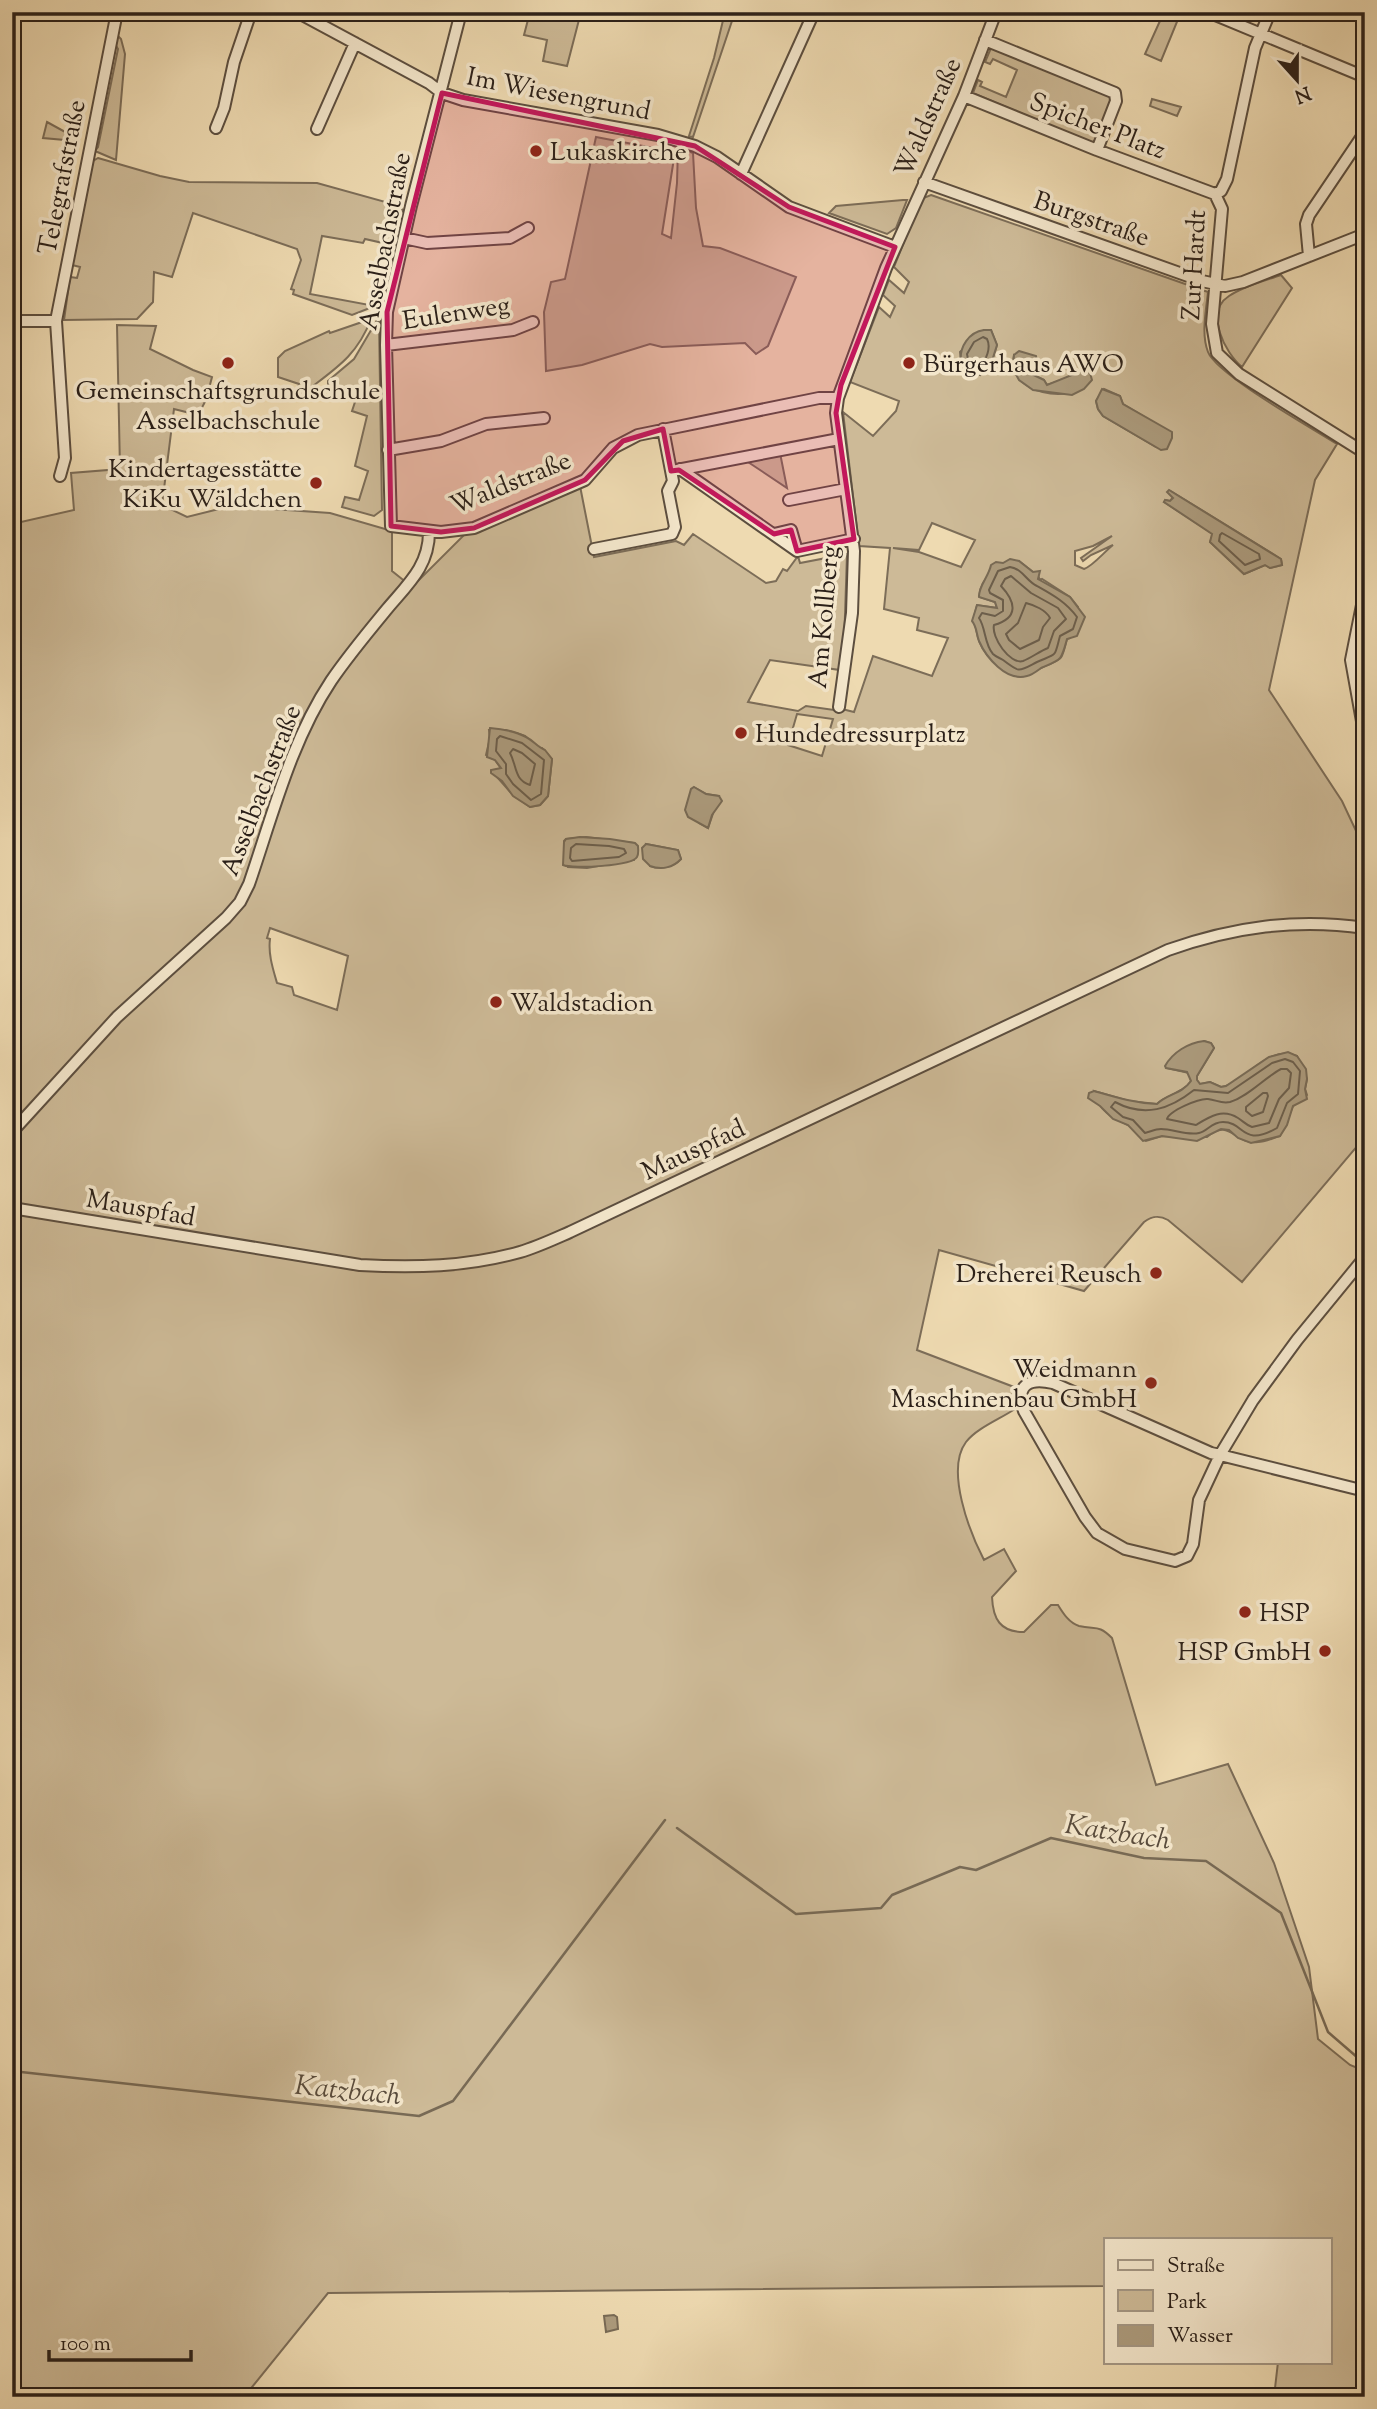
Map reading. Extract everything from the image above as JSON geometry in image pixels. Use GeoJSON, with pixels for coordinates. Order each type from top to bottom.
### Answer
{"type":"FeatureCollection","features":[{"type":"Feature","properties":{"kind":"street","name":"Telegrafstraße"},"geometry":{"type":"LineString","coordinates":[[60,476],[65,458],[56,321],[117,12]]}},
{"type":"Feature","properties":{"kind":"street"},"geometry":{"type":"LineString","coordinates":[[216,128],[251,12]]}},
{"type":"Feature","properties":{"kind":"street","name":"Im Wiesengrund"},"geometry":{"type":"LineString","coordinates":[[297,12],[442,93],[463,100],[677,140],[695,146],[717,157],[789,207],[895,247]]}},
{"type":"Feature","properties":{"kind":"street","name":"Asselbachstraße"},"geometry":{"type":"LineString","coordinates":[[391,526],[387,312],[461,12]]}},
{"type":"Feature","properties":{"kind":"street"},"geometry":{"type":"LineString","coordinates":[[741,174],[814,12]]}},
{"type":"Feature","properties":{"kind":"street","name":"Waldstraße"},"geometry":{"type":"LineString","coordinates":[[836,413],[841,385],[895,247],[964,96],[996,12]]}},
{"type":"Feature","properties":{"kind":"street"},"geometry":{"type":"LineString","coordinates":[[1208,12],[1365,77]]}},
{"type":"Feature","properties":{"kind":"street","name":"Zur Hardt"},"geometry":{"type":"LineString","coordinates":[[1270,12],[1255,48],[1227,179],[1221,191],[1215,194],[1222,209],[1212,324],[1217,353],[1239,374],[1365,453]]}},
{"type":"Feature","properties":{"kind":"street"},"geometry":{"type":"LineString","coordinates":[[985,40],[1115,93],[1116,101],[1097,150]]}},
{"type":"Feature","properties":{"kind":"street"},"geometry":{"type":"LineString","coordinates":[[317,129],[355,43]]}},
{"type":"Feature","properties":{"kind":"street","name":"Spicher Platz"},"geometry":{"type":"LineString","coordinates":[[964,96],[1215,194]]}},
{"type":"Feature","properties":{"kind":"street"},"geometry":{"type":"LineString","coordinates":[[1310,256],[1306,224],[1309,215],[1365,132]]}},
{"type":"Feature","properties":{"kind":"street","name":"Burgstraße"},"geometry":{"type":"LineString","coordinates":[[924,182],[1216,285],[1243,282],[1365,234]]}},
{"type":"Feature","properties":{"kind":"street"},"geometry":{"type":"LineString","coordinates":[[404,239],[427,243],[510,238],[528,228]]}},
{"type":"Feature","properties":{"kind":"street"},"geometry":{"type":"LineString","coordinates":[[12,321],[56,321]]}},
{"type":"Feature","properties":{"kind":"street","name":"Eulenweg"},"geometry":{"type":"LineString","coordinates":[[386,345],[513,330],[533,322]]}},
{"type":"Feature","properties":{"kind":"street","name":"Waldstraße"},"geometry":{"type":"LineString","coordinates":[[391,526],[429,532],[474,528],[585,480],[606,455],[623,441],[638,435],[819,398],[838,398]]}},
{"type":"Feature","properties":{"kind":"street","name":"Am Kollberg"},"geometry":{"type":"LineString","coordinates":[[836,413],[854,539],[852,613],[839,707]]}},
{"type":"Feature","properties":{"kind":"street"},"geometry":{"type":"LineString","coordinates":[[388,450],[441,441],[486,424],[544,418]]}},
{"type":"Feature","properties":{"kind":"street"},"geometry":{"type":"LineString","coordinates":[[594,549],[672,534],[675,527],[668,491],[676,470],[663,429]]}},
{"type":"Feature","properties":{"kind":"street"},"geometry":{"type":"LineString","coordinates":[[676,470],[839,439]]}},
{"type":"Feature","properties":{"kind":"street"},"geometry":{"type":"LineString","coordinates":[[676,470],[774,534],[791,530],[797,551],[854,539]]}},
{"type":"Feature","properties":{"kind":"street"},"geometry":{"type":"LineString","coordinates":[[789,500],[846,489]]}},
{"type":"Feature","properties":{"kind":"street","name":"Asselbachstraße"},"geometry":{"type":"LineString","coordinates":[[12,1132],[117,1017],[226,918],[240,902],[249,884],[297,748],[318,703],[339,670],[416,577],[427,552],[429,532]]}},
{"type":"Feature","properties":{"kind":"street"},"geometry":{"type":"LineString","coordinates":[[1365,590],[1360,637],[1351,669],[1365,738]]}},
{"type":"Feature","properties":{"kind":"street","name":"Mauspfad"},"geometry":{"type":"LineString","coordinates":[[12,1208],[360,1265],[415,1267],[474,1262],[522,1251],[570,1232],[1168,950],[1222,933],[1276,924],[1323,923],[1365,928]]}},
{"type":"Feature","properties":{"kind":"street"},"geometry":{"type":"LineString","coordinates":[[1362,1262],[1297,1340],[1260,1390],[1220,1455],[1199,1500],[1193,1544],[1187,1556],[1175,1561],[1125,1549],[1100,1535],[1088,1522],[1024,1411],[1021,1392],[1027,1384],[1035,1380],[1053,1384],[1220,1455],[1365,1491]]}},
{"type":"Feature","properties":{"kind":"highlighted area"},"geometry":{"type":"Polygon","coordinates":[[[442,93],[695,146],[789,207],[895,247],[841,385],[836,413],[854,539],[797,551],[791,530],[774,534],[679,470],[671,471],[663,429],[623,441],[585,480],[474,528],[441,532],[391,526],[387,312],[442,93]]]}},
{"type":"Feature","properties":{"kind":"green space"},"geometry":{"type":"Polygon","coordinates":[[[530,12],[581,12],[567,66],[543,61],[547,40],[524,35],[530,12]]]}},
{"type":"Feature","properties":{"kind":"green space"},"geometry":{"type":"Polygon","coordinates":[[[725,12],[735,12],[693,137],[689,136],[714,58],[725,12]]]}},
{"type":"Feature","properties":{"kind":"green space"},"geometry":{"type":"Polygon","coordinates":[[[1164,12],[1181,12],[1161,61],[1145,54],[1164,12]]]}},
{"type":"Feature","properties":{"kind":"green space"},"geometry":{"type":"Polygon","coordinates":[[[117,35],[121,39],[125,54],[116,160],[95,151],[118,49],[115,44],[117,35]]]}},
{"type":"Feature","properties":{"kind":"green space"},"geometry":{"type":"Polygon","coordinates":[[[991,48],[1112,97],[1097,139],[1089,142],[973,93],[978,80],[982,82],[980,86],[1006,97],[1017,70],[993,59],[990,64],[985,62],[991,48]]]}},
{"type":"Feature","properties":{"kind":"green space"},"geometry":{"type":"Polygon","coordinates":[[[1152,99],[1181,107],[1177,116],[1150,106],[1152,99]]]}},
{"type":"Feature","properties":{"kind":"green space"},"geometry":{"type":"Polygon","coordinates":[[[47,122],[78,139],[43,138],[47,122]]]}},
{"type":"Feature","properties":{"kind":"green space"},"geometry":{"type":"Polygon","coordinates":[[[596,137],[675,152],[662,234],[671,238],[678,147],[693,153],[696,208],[703,246],[720,248],[796,277],[768,346],[756,354],[745,343],[662,347],[650,344],[582,365],[546,371],[544,312],[551,282],[565,279],[596,137]]]}},
{"type":"Feature","properties":{"kind":"green space"},"geometry":{"type":"Polygon","coordinates":[[[98,158],[189,182],[317,183],[400,206],[404,213],[396,246],[365,239],[363,243],[322,236],[310,294],[375,306],[352,315],[293,294],[294,290],[291,289],[301,260],[297,249],[193,213],[172,277],[154,272],[153,302],[137,319],[64,320],[70,277],[77,278],[80,267],[72,265],[93,161],[98,158]]]}},
{"type":"Feature","properties":{"kind":"green space"},"geometry":{"type":"Polygon","coordinates":[[[931,195],[1208,292],[1205,338],[1208,352],[1215,362],[1246,387],[1337,444],[1315,480],[1269,690],[1342,801],[1365,850],[1365,1137],[1242,1282],[1168,1220],[1159,1217],[1144,1222],[1084,1291],[939,1250],[917,1350],[1014,1387],[1012,1397],[1015,1409],[982,1428],[966,1442],[960,1454],[958,1468],[962,1501],[972,1534],[984,1560],[1004,1549],[1016,1571],[992,1597],[999,1623],[1009,1630],[1024,1632],[1051,1605],[1058,1605],[1075,1625],[1100,1629],[1112,1638],[1156,1785],[1228,1764],[1274,1863],[1309,1967],[1318,2039],[1350,2065],[1365,2071],[1365,2397],[1274,2397],[1278,2364],[1332,2364],[1332,2238],[1104,2238],[1104,2286],[328,2293],[244,2397],[12,2397],[12,524],[74,510],[71,473],[120,469],[117,325],[156,326],[150,349],[212,377],[206,400],[198,415],[174,409],[162,505],[187,517],[231,506],[330,513],[392,531],[392,571],[412,587],[464,535],[580,486],[594,557],[676,541],[684,545],[693,534],[766,583],[776,581],[783,569],[787,571],[798,556],[800,563],[847,554],[844,645],[840,670],[770,660],[748,702],[798,711],[806,706],[854,712],[873,656],[932,676],[948,638],[917,630],[919,618],[884,609],[890,548],[859,546],[843,412],[873,436],[896,411],[899,401],[850,382],[879,307],[890,317],[895,306],[883,295],[889,280],[904,293],[909,282],[894,267],[921,199],[931,195]],[[984,330],[960,352],[961,362],[980,375],[991,364],[997,345],[991,330],[984,330]],[[1014,355],[1014,369],[1020,379],[1030,387],[1057,394],[1070,393],[1090,381],[1079,371],[1071,377],[1047,385],[1044,380],[1027,371],[1021,363],[1035,364],[1014,355]],[[1104,389],[1096,401],[1103,416],[1156,447],[1168,431],[1123,404],[1120,396],[1104,389]],[[1169,490],[1173,497],[1164,502],[1213,534],[1210,542],[1244,574],[1265,565],[1270,568],[1282,565],[1281,559],[1169,490]],[[932,523],[919,550],[893,548],[919,552],[961,567],[975,540],[932,523]],[[1112,536],[1093,546],[1075,551],[1075,565],[1084,569],[1113,545],[1083,561],[1081,558],[1112,536]],[[1019,561],[992,573],[983,583],[980,597],[995,602],[997,608],[977,605],[973,621],[979,641],[989,657],[1019,677],[1060,659],[1067,639],[1070,638],[1078,607],[1070,597],[1040,580],[1019,561]],[[797,714],[788,745],[822,756],[833,719],[797,714]],[[489,730],[486,755],[500,767],[497,777],[513,795],[530,807],[540,805],[548,796],[552,759],[525,736],[506,730],[489,730]],[[695,788],[699,823],[708,828],[719,796],[706,794],[695,788]],[[586,837],[564,841],[568,867],[587,868],[634,860],[633,843],[586,837]],[[646,844],[650,866],[663,868],[678,862],[681,859],[678,850],[646,844]],[[270,928],[267,938],[270,939],[271,961],[277,983],[292,987],[294,995],[337,1010],[348,956],[270,928]],[[1204,1041],[1167,1068],[1189,1073],[1191,1081],[1183,1089],[1157,1104],[1129,1101],[1094,1091],[1099,1104],[1106,1112],[1133,1128],[1146,1141],[1162,1136],[1207,1137],[1221,1130],[1250,1142],[1266,1141],[1280,1136],[1293,1106],[1307,1095],[1307,1079],[1297,1056],[1287,1053],[1269,1058],[1226,1086],[1221,1087],[1210,1082],[1200,1084],[1197,1076],[1214,1048],[1211,1043],[1204,1041]]]}},
{"type":"Feature","properties":{"kind":"green space"},"geometry":{"type":"Polygon","coordinates":[[[907,200],[896,228],[887,234],[829,213],[836,206],[907,200]]]}},
{"type":"Feature","properties":{"kind":"green space"},"geometry":{"type":"Polygon","coordinates":[[[1281,275],[1292,288],[1242,367],[1224,343],[1218,312],[1229,296],[1281,275]]]}},
{"type":"Feature","properties":{"kind":"green space"},"geometry":{"type":"Polygon","coordinates":[[[371,319],[350,354],[300,396],[296,396],[299,384],[278,377],[278,358],[285,351],[329,331],[330,333],[371,319]]]}},
{"type":"Feature","properties":{"kind":"green space"},"geometry":{"type":"Polygon","coordinates":[[[377,320],[382,510],[374,516],[342,507],[345,497],[359,500],[368,471],[355,466],[367,416],[352,411],[355,402],[328,389],[328,381],[354,359],[377,320]]]}},
{"type":"Feature","properties":{"kind":"green space"},"geometry":{"type":"Polygon","coordinates":[[[780,453],[787,488],[745,460],[780,453]]]}},
{"type":"Feature","properties":{"kind":"water"},"geometry":{"type":"Polygon","coordinates":[[[984,330],[991,330],[997,345],[991,364],[980,375],[961,362],[961,356],[963,346],[970,337],[984,330]]]}},
{"type":"Feature","properties":{"kind":"water"},"geometry":{"type":"Polygon","coordinates":[[[1019,351],[1036,356],[1035,364],[1021,365],[1025,371],[1044,380],[1047,385],[1084,370],[1090,373],[1092,380],[1084,389],[1072,395],[1033,390],[1019,380],[1013,369],[1014,355],[1019,351]]]}},
{"type":"Feature","properties":{"kind":"water"},"geometry":{"type":"Polygon","coordinates":[[[1102,389],[1120,396],[1123,404],[1172,432],[1167,449],[1161,450],[1103,416],[1096,401],[1102,389]]]}},
{"type":"Feature","properties":{"kind":"water"},"geometry":{"type":"Polygon","coordinates":[[[1169,490],[1281,559],[1282,565],[1270,568],[1265,565],[1244,574],[1210,542],[1212,534],[1164,502],[1173,498],[1167,492],[1169,490]]]}},
{"type":"Feature","properties":{"kind":"water"},"geometry":{"type":"Polygon","coordinates":[[[1010,559],[1019,561],[1033,572],[1040,571],[1038,579],[1070,597],[1085,617],[1077,636],[1067,639],[1060,658],[1031,675],[1019,677],[1004,672],[992,661],[979,641],[972,621],[977,605],[997,608],[995,602],[979,597],[980,589],[991,565],[1010,559]]]}},
{"type":"Feature","properties":{"kind":"water"},"geometry":{"type":"Polygon","coordinates":[[[490,728],[526,737],[545,750],[552,759],[548,796],[540,805],[530,807],[513,796],[502,781],[491,773],[491,770],[501,768],[495,760],[487,757],[490,728]]]}},
{"type":"Feature","properties":{"kind":"water"},"geometry":{"type":"Polygon","coordinates":[[[694,787],[706,794],[719,796],[722,801],[712,815],[708,828],[688,817],[685,810],[694,787]]]}},
{"type":"Feature","properties":{"kind":"water"},"geometry":{"type":"Polygon","coordinates":[[[580,837],[635,843],[638,846],[638,856],[614,865],[563,865],[564,842],[566,839],[580,837]]]}},
{"type":"Feature","properties":{"kind":"water"},"geometry":{"type":"Polygon","coordinates":[[[646,844],[678,850],[681,859],[667,867],[650,866],[643,859],[642,848],[646,844]]]}},
{"type":"Feature","properties":{"kind":"water"},"geometry":{"type":"Polygon","coordinates":[[[1204,1041],[1211,1043],[1214,1048],[1197,1076],[1200,1084],[1210,1082],[1221,1087],[1226,1086],[1269,1057],[1288,1052],[1297,1056],[1306,1069],[1307,1099],[1293,1106],[1280,1136],[1251,1143],[1238,1138],[1229,1130],[1221,1129],[1197,1141],[1162,1136],[1143,1141],[1128,1125],[1113,1119],[1088,1098],[1089,1093],[1094,1091],[1132,1101],[1157,1104],[1183,1089],[1191,1081],[1187,1072],[1166,1068],[1168,1061],[1182,1049],[1204,1041]]]}},
{"type":"Feature","properties":{"kind":"water"},"geometry":{"type":"Polygon","coordinates":[[[604,2316],[617,2317],[618,2329],[606,2332],[604,2316]]]}},
{"type":"Feature","properties":{"kind":"waterway","name":"Katzbach"},"geometry":{"type":"LineString","coordinates":[[12,2071],[419,2116],[453,2101],[665,1820]]}},
{"type":"Feature","properties":{"kind":"waterway","name":"Katzbach"},"geometry":{"type":"LineString","coordinates":[[677,1828],[796,1914],[881,1908],[892,1895],[960,1867],[976,1870],[1051,1838],[1144,1858],[1206,1861],[1281,1913],[1328,2032],[1365,2064]]}},
{"type":"Feature","properties":{"kind":"place","name":"Lukaskirche"},"geometry":{"type":"Point","coordinates":[536,151]}},
{"type":"Feature","properties":{"kind":"place","name":"Gemeinschaftsgrundschule Asselbachschule"},"geometry":{"type":"Point","coordinates":[228,363]}},
{"type":"Feature","properties":{"kind":"place","name":"Bürgerhaus AWO"},"geometry":{"type":"Point","coordinates":[909,363]}},
{"type":"Feature","properties":{"kind":"place","name":"Kindertagesstätte KiKu Wäldchen"},"geometry":{"type":"Point","coordinates":[316,483]}},
{"type":"Feature","properties":{"kind":"place","name":"Hundedressurplatz"},"geometry":{"type":"Point","coordinates":[741,733]}},
{"type":"Feature","properties":{"kind":"place","name":"Waldstadion"},"geometry":{"type":"Point","coordinates":[496,1002]}},
{"type":"Feature","properties":{"kind":"place","name":"Dreherei Reusch"},"geometry":{"type":"Point","coordinates":[1156,1273]}},
{"type":"Feature","properties":{"kind":"place","name":"Weidmann Maschinenbau GmbH"},"geometry":{"type":"Point","coordinates":[1151,1383]}},
{"type":"Feature","properties":{"kind":"place","name":"HSP"},"geometry":{"type":"Point","coordinates":[1245,1612]}},
{"type":"Feature","properties":{"kind":"place","name":"HSP GmbH"},"geometry":{"type":"Point","coordinates":[1325,1651]}}]}
